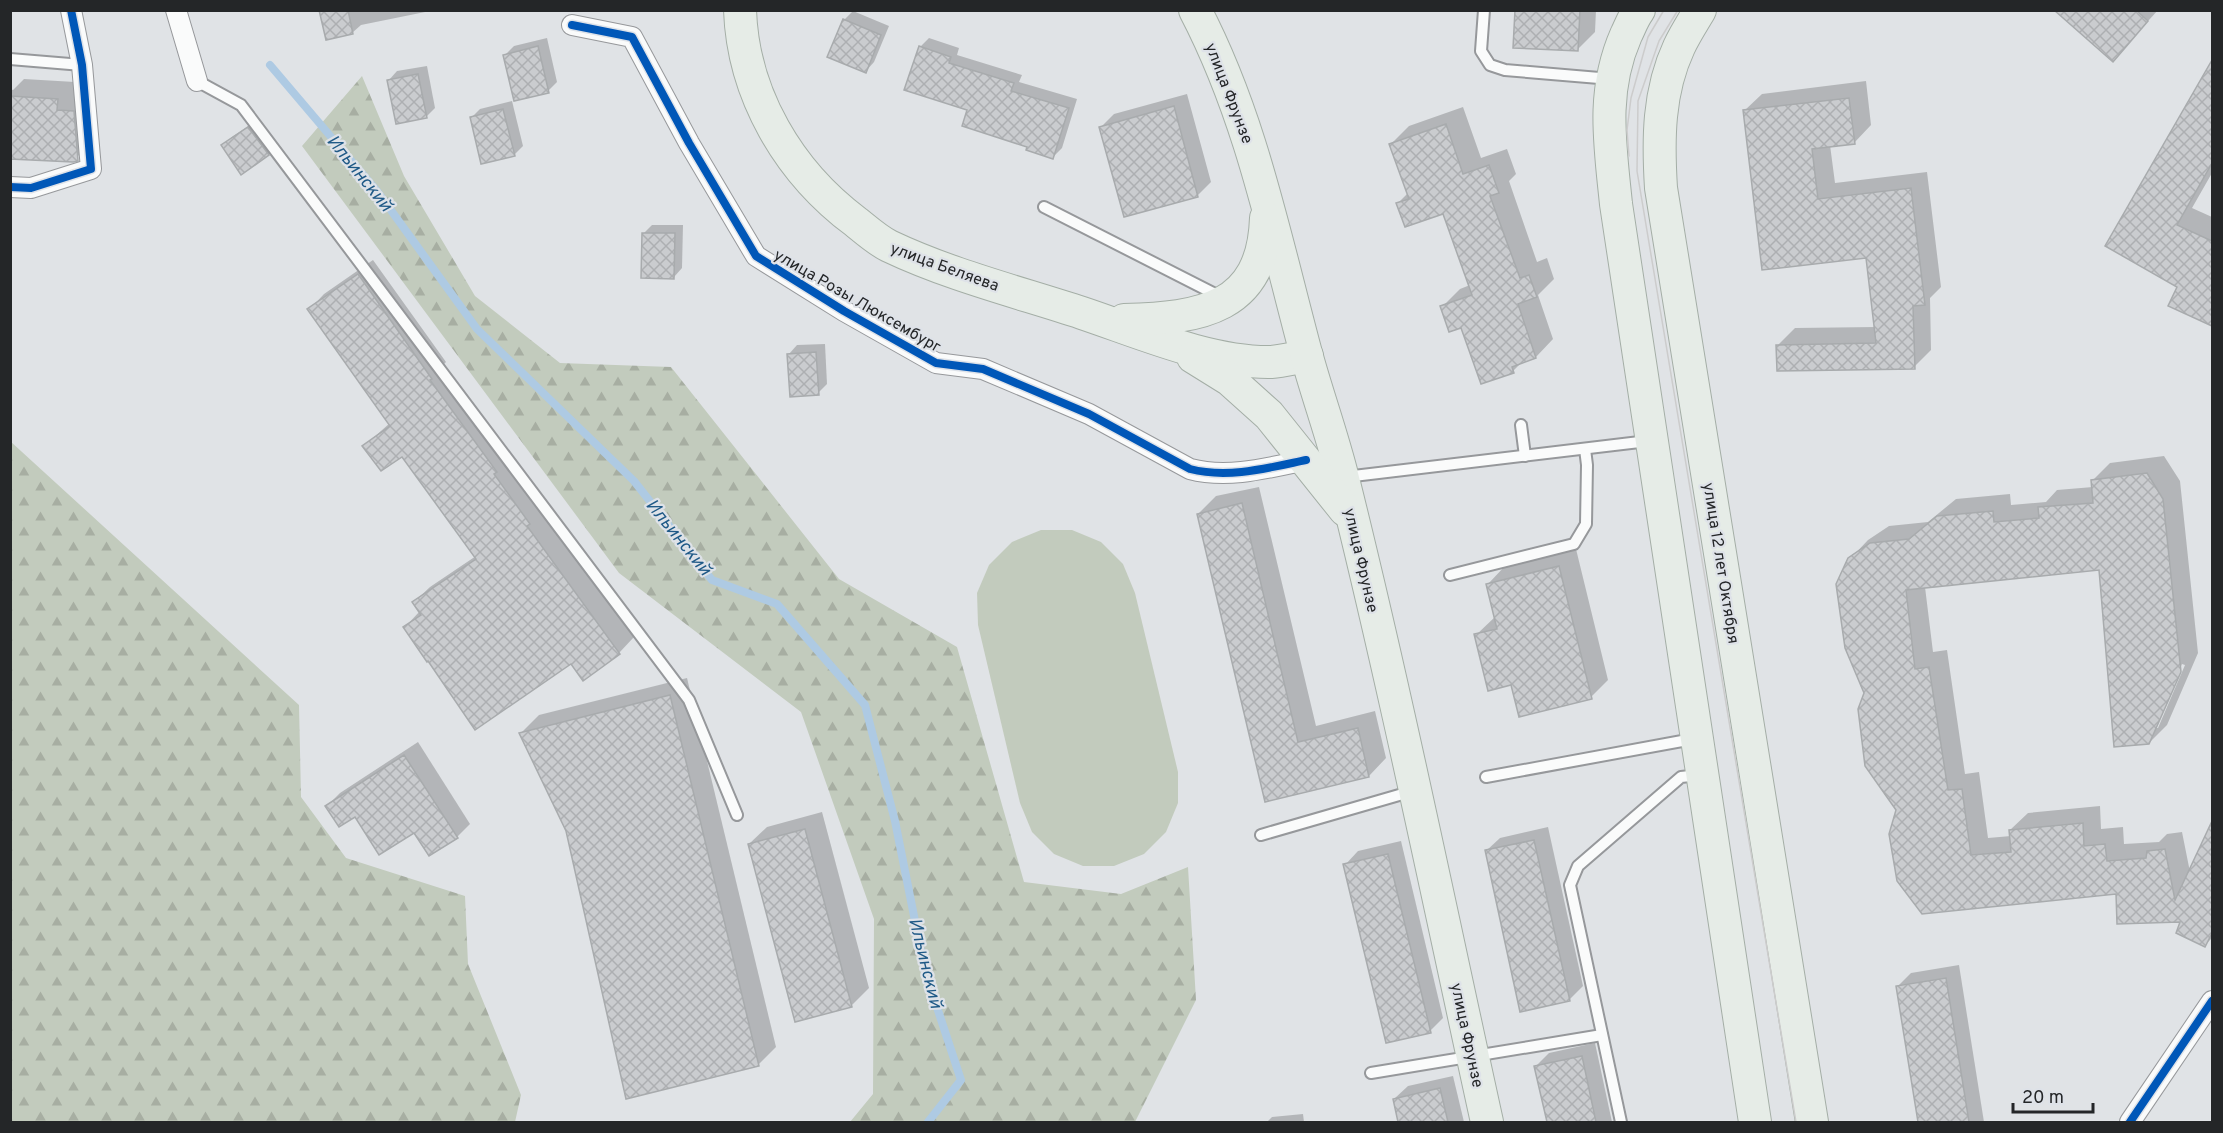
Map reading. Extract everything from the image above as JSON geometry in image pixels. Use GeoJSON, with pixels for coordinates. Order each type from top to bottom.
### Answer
{"type":"FeatureCollection","features":[{"type":"Feature","properties":{"kind":"main road","name":"улица Беляева"},"geometry":{"type":"LineString","coordinates":[[740,10],[741,35],[753,82],[771,125],[796,165],[839,209],[887,245],[936,265],[1173,345]]}},
{"type":"Feature","properties":{"kind":"main road","name":"улица Фрунзе"},"geometry":{"type":"LineString","coordinates":[[1195,10],[1207,32],[1241,118],[1267,199],[1307,356],[1343,477],[1487,1122]]}},
{"type":"Feature","properties":{"kind":"main road"},"geometry":{"type":"LineString","coordinates":[[1639,10],[1618,54],[1611,79],[1608,106],[1616,204],[1755,1122]]}},
{"type":"Feature","properties":{"kind":"main road","name":"улица 12 лет Октября"},"geometry":{"type":"LineString","coordinates":[[1700,10],[1679,47],[1667,81],[1661,109],[1659,155],[1661,188],[1812,1122]]}},
{"type":"Feature","properties":{"kind":"main road"},"geometry":{"type":"LineString","coordinates":[[1106,321],[1167,319],[1195,315],[1220,305],[1250,279],[1260,261],[1266,234],[1267,199]]}},
{"type":"Feature","properties":{"kind":"main road"},"geometry":{"type":"LineString","coordinates":[[1173,345],[1230,380],[1269,416],[1352,518]]}},
{"type":"Feature","properties":{"kind":"main road"},"geometry":{"type":"LineString","coordinates":[[1173,345],[1234,358],[1271,362],[1307,356]]}},
{"type":"Feature","properties":{"kind":"street"},"geometry":{"type":"LineString","coordinates":[[10,187],[31,188],[91,169],[82,65],[70,10]]}},
{"type":"Feature","properties":{"kind":"street"},"geometry":{"type":"LineString","coordinates":[[176,10],[197,81]]}},
{"type":"Feature","properties":{"kind":"street","name":"улица Розы Люксембург"},"geometry":{"type":"LineString","coordinates":[[572,25],[632,37],[689,143],[756,256],[844,310],[936,363],[983,369],[1089,414],[1190,469],[1208,474],[1229,474],[1306,460]]}},
{"type":"Feature","properties":{"kind":"street"},"geometry":{"type":"LineString","coordinates":[[2130,1122],[2212,1001]]}},
{"type":"Feature","properties":{"kind":"lane"},"geometry":{"type":"LineString","coordinates":[[1484,10],[1481,51],[1490,65],[1505,70],[1611,79]]}},
{"type":"Feature","properties":{"kind":"lane"},"geometry":{"type":"LineString","coordinates":[[10,59],[82,65]]}},
{"type":"Feature","properties":{"kind":"lane"},"geometry":{"type":"LineString","coordinates":[[197,81],[241,105],[689,700],[737,815]]}},
{"type":"Feature","properties":{"kind":"lane"},"geometry":{"type":"LineString","coordinates":[[1044,207],[1217,295],[1220,305]]}},
{"type":"Feature","properties":{"kind":"lane"},"geometry":{"type":"LineString","coordinates":[[1521,425],[1525,456]]}},
{"type":"Feature","properties":{"kind":"lane"},"geometry":{"type":"LineString","coordinates":[[1343,477],[1652,441]]}},
{"type":"Feature","properties":{"kind":"lane"},"geometry":{"type":"LineString","coordinates":[[1450,575],[1574,544],[1586,524],[1585,449]]}},
{"type":"Feature","properties":{"kind":"lane"},"geometry":{"type":"LineString","coordinates":[[1486,777],[1697,739]]}},
{"type":"Feature","properties":{"kind":"lane"},"geometry":{"type":"LineString","coordinates":[[1621,1122],[1570,885],[1578,866],[1681,777],[1702,774]]}},
{"type":"Feature","properties":{"kind":"lane"},"geometry":{"type":"LineString","coordinates":[[1261,835],[1413,791]]}},
{"type":"Feature","properties":{"kind":"lane"},"geometry":{"type":"LineString","coordinates":[[1371,1073],[1602,1035]]}},
{"type":"Feature","properties":{"kind":"green space"},"geometry":{"type":"Polygon","coordinates":[[[362,76],[404,176],[475,296],[560,363],[671,367],[839,579],[957,647],[1024,882],[1121,894],[1188,867],[1196,1000],[1135,1122],[850,1122],[873,1094],[874,919],[801,712],[619,573],[302,146],[362,76]]]}},
{"type":"Feature","properties":{"kind":"green space"},"geometry":{"type":"Polygon","coordinates":[[[10,441],[299,705],[301,797],[346,858],[465,896],[468,964],[521,1095],[515,1122],[11,1122],[10,441]]]}},
{"type":"Feature","properties":{"kind":"green space"},"geometry":{"type":"Polygon","coordinates":[[[1041,530],[1072,530],[1101,542],[1123,564],[1135,593],[1178,772],[1178,803],[1166,832],[1144,854],[1114,866],[1083,866],[1054,854],[1032,832],[1020,803],[978,625],[977,593],[989,565],[1012,542],[1041,530]]]}},
{"type":"Feature","properties":{"kind":"building"},"geometry":{"type":"Polygon","coordinates":[[[319,10],[348,10],[353,34],[326,40],[319,10]]]}},
{"type":"Feature","properties":{"kind":"building"},"geometry":{"type":"Polygon","coordinates":[[[1515,10],[1580,10],[1578,51],[1513,48],[1515,10]]]}},
{"type":"Feature","properties":{"kind":"building"},"geometry":{"type":"Polygon","coordinates":[[[2054,10],[2136,10],[2148,21],[2113,62],[2054,10]]]}},
{"type":"Feature","properties":{"kind":"building"},"geometry":{"type":"Polygon","coordinates":[[[843,19],[881,35],[866,73],[827,57],[843,19]]]}},
{"type":"Feature","properties":{"kind":"building"},"geometry":{"type":"Polygon","coordinates":[[[538,46],[549,93],[514,101],[503,55],[538,46]]]}},
{"type":"Feature","properties":{"kind":"building"},"geometry":{"type":"Polygon","coordinates":[[[919,46],[951,57],[949,63],[1014,83],[1011,91],[1069,108],[1053,159],[1026,150],[1027,147],[962,126],[967,110],[904,90],[919,46]]]}},
{"type":"Feature","properties":{"kind":"building"},"geometry":{"type":"Polygon","coordinates":[[[2212,60],[2212,163],[2177,225],[2212,241],[2212,326],[2168,306],[2177,287],[2105,246],[2212,60]]]}},
{"type":"Feature","properties":{"kind":"building"},"geometry":{"type":"Polygon","coordinates":[[[418,74],[427,118],[396,124],[387,80],[418,74]]]}},
{"type":"Feature","properties":{"kind":"building"},"geometry":{"type":"Polygon","coordinates":[[[10,96],[58,99],[57,110],[74,111],[78,161],[10,159],[10,96]]]}},
{"type":"Feature","properties":{"kind":"building"},"geometry":{"type":"Polygon","coordinates":[[[1849,98],[1855,144],[1812,149],[1818,199],[1911,188],[1925,305],[1913,306],[1915,369],[1777,371],[1776,345],[1876,343],[1866,258],[1762,270],[1743,110],[1849,98]]]}},
{"type":"Feature","properties":{"kind":"building"},"geometry":{"type":"Polygon","coordinates":[[[1174,106],[1198,197],[1124,217],[1099,127],[1174,106]]]}},
{"type":"Feature","properties":{"kind":"building"},"geometry":{"type":"Polygon","coordinates":[[[503,109],[515,156],[481,164],[470,117],[503,109]]]}},
{"type":"Feature","properties":{"kind":"building"},"geometry":{"type":"Polygon","coordinates":[[[1446,124],[1463,174],[1489,165],[1499,193],[1490,196],[1520,278],[1529,275],[1537,297],[1518,304],[1536,358],[1512,367],[1514,373],[1481,384],[1461,328],[1449,332],[1440,306],[1472,295],[1443,214],[1405,227],[1396,203],[1409,199],[1389,144],[1446,124]]]}},
{"type":"Feature","properties":{"kind":"building"},"geometry":{"type":"Polygon","coordinates":[[[248,127],[269,155],[241,175],[221,145],[248,127]]]}},
{"type":"Feature","properties":{"kind":"building"},"geometry":{"type":"Polygon","coordinates":[[[642,233],[675,233],[674,279],[641,278],[642,233]]]}},
{"type":"Feature","properties":{"kind":"building"},"geometry":{"type":"Polygon","coordinates":[[[358,274],[432,379],[430,380],[497,472],[494,474],[530,524],[527,526],[620,654],[583,681],[571,664],[475,730],[403,627],[421,615],[412,602],[476,559],[402,457],[381,471],[362,446],[390,426],[307,309],[358,274]]]}},
{"type":"Feature","properties":{"kind":"building"},"geometry":{"type":"Polygon","coordinates":[[[816,352],[819,395],[790,397],[787,354],[816,352]]]}},
{"type":"Feature","properties":{"kind":"building"},"geometry":{"type":"Polygon","coordinates":[[[2147,473],[2163,499],[2181,672],[2149,744],[2114,747],[2099,570],[1906,590],[1915,669],[1929,667],[1948,790],[1962,789],[1971,855],[2011,852],[2009,830],[2083,823],[2084,846],[2105,844],[2107,861],[2146,858],[2147,851],[2165,849],[2175,900],[2212,821],[2212,933],[2205,947],[2176,933],[2180,922],[2117,924],[2116,894],[1922,914],[1897,881],[1889,834],[1896,810],[1865,766],[1858,709],[1864,693],[1845,648],[1836,584],[1848,558],[1870,543],[1909,539],[1937,516],[1993,511],[1994,522],[2039,518],[2038,507],[2093,503],[2091,480],[2147,473]]]}},
{"type":"Feature","properties":{"kind":"building"},"geometry":{"type":"Polygon","coordinates":[[[1242,503],[1298,742],[1358,728],[1369,777],[1265,802],[1197,514],[1242,503]]]}},
{"type":"Feature","properties":{"kind":"building"},"geometry":{"type":"Polygon","coordinates":[[[1559,566],[1592,699],[1519,717],[1511,685],[1488,691],[1474,634],[1497,629],[1486,584],[1559,566]]]}},
{"type":"Feature","properties":{"kind":"building"},"geometry":{"type":"Polygon","coordinates":[[[670,695],[759,1066],[626,1099],[566,831],[519,733],[670,695]]]}},
{"type":"Feature","properties":{"kind":"building"},"geometry":{"type":"Polygon","coordinates":[[[404,755],[458,838],[429,856],[414,833],[379,855],[355,817],[339,827],[325,806],[404,755]]]}},
{"type":"Feature","properties":{"kind":"building"},"geometry":{"type":"Polygon","coordinates":[[[805,829],[852,1007],[795,1022],[748,844],[805,829]]]}},
{"type":"Feature","properties":{"kind":"building"},"geometry":{"type":"Polygon","coordinates":[[[1534,840],[1570,1001],[1520,1012],[1485,850],[1534,840]]]}},
{"type":"Feature","properties":{"kind":"building"},"geometry":{"type":"Polygon","coordinates":[[[1388,854],[1431,1033],[1386,1043],[1343,864],[1388,854]]]}},
{"type":"Feature","properties":{"kind":"building"},"geometry":{"type":"Polygon","coordinates":[[[1946,978],[1969,1122],[1918,1122],[1896,986],[1946,978]]]}},
{"type":"Feature","properties":{"kind":"building"},"geometry":{"type":"Polygon","coordinates":[[[1582,1056],[1596,1122],[1547,1122],[1534,1066],[1582,1056]]]}},
{"type":"Feature","properties":{"kind":"building"},"geometry":{"type":"Polygon","coordinates":[[[1440,1088],[1448,1122],[1398,1122],[1393,1099],[1440,1088]]]}},
{"type":"Feature","properties":{"kind":"waterway","name":"Ильинский"},"geometry":{"type":"LineString","coordinates":[[270,65],[377,191],[477,329],[634,481],[712,580],[777,604],[865,705],[895,821],[925,971],[961,1080],[928,1122]]}},
{"type":"Feature","properties":{"kind":"tram line"},"geometry":{"type":"LineString","coordinates":[[1629,156],[1627,130],[1631,98],[1648,37],[1664,10]]}},
{"type":"Feature","properties":{"kind":"tram line"},"geometry":{"type":"LineString","coordinates":[[1678,10],[1659,41],[1638,101],[1637,171],[1796,1122]]}},
{"type":"Feature","properties":{"kind":"cycle path"},"geometry":{"type":"LineString","coordinates":[[10,187],[31,188],[91,169],[82,65],[71,10]]}},
{"type":"Feature","properties":{"kind":"cycle path"},"geometry":{"type":"LineString","coordinates":[[572,25],[632,37],[689,143],[756,256],[844,311],[936,363],[983,369],[1089,414],[1190,469],[1233,473],[1306,460]]}},
{"type":"Feature","properties":{"kind":"cycle path"},"geometry":{"type":"LineString","coordinates":[[2130,1122],[2212,1001]]}}]}
